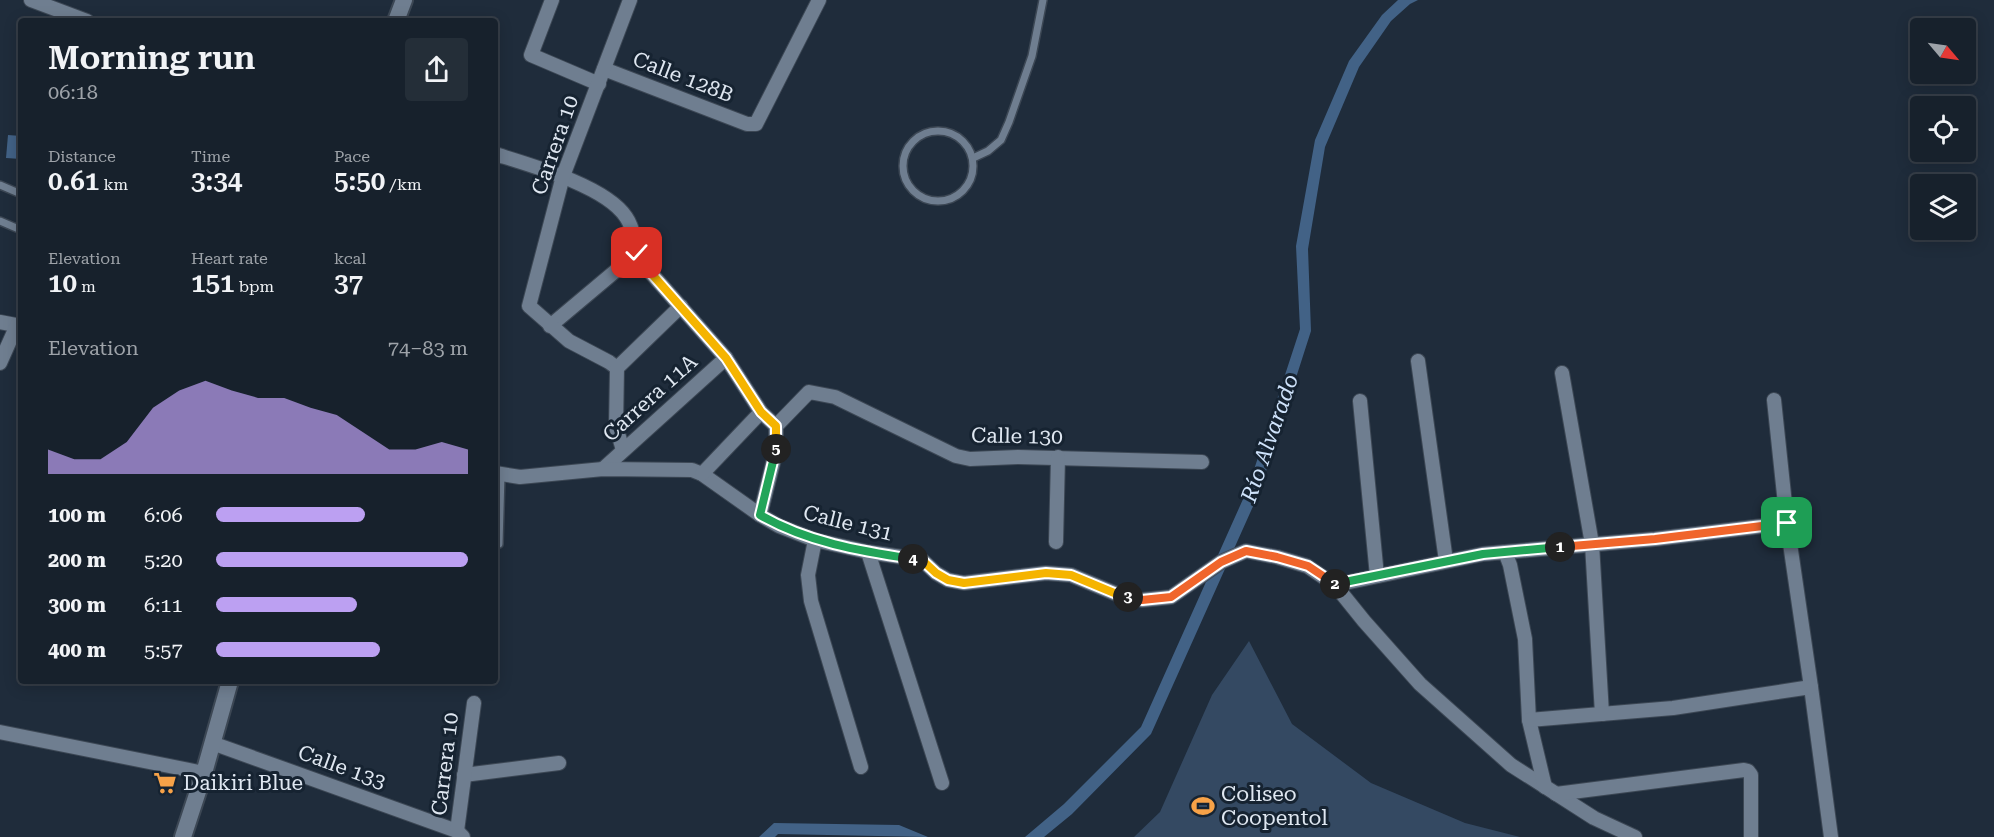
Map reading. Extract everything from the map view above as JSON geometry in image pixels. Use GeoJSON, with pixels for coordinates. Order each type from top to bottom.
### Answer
{"type":"FeatureCollection","features":[{"type":"Feature","properties":{"kind":"street"},"geometry":{"type":"LineString","coordinates":[[31,0],[79,18]]}},
{"type":"Feature","properties":{"kind":"street"},"geometry":{"type":"LineString","coordinates":[[397,18],[404,0]]}},
{"type":"Feature","properties":{"kind":"street"},"geometry":{"type":"LineString","coordinates":[[552,0],[531,55],[599,84]]}},
{"type":"Feature","properties":{"kind":"street","name":"Carrera 10"},"geometry":{"type":"LineString","coordinates":[[550,326],[529,306],[563,176],[630,0]]}},
{"type":"Feature","properties":{"kind":"street","name":"Calle 128B"},"geometry":{"type":"LineString","coordinates":[[604,69],[747,124],[756,124],[760,121],[819,0]]}},
{"type":"Feature","properties":{"kind":"street"},"geometry":{"type":"LineString","coordinates":[[498,155],[563,176],[602,196],[627,217],[633,230],[637,253],[643,264],[726,358],[761,412],[776,426],[776,451],[760,515]]}},
{"type":"Feature","properties":{"kind":"street"},"geometry":{"type":"LineString","coordinates":[[617,368],[569,341],[550,326],[637,253]]}},
{"type":"Feature","properties":{"kind":"street"},"geometry":{"type":"LineString","coordinates":[[623,450],[616,427],[617,368],[681,306]]}},
{"type":"Feature","properties":{"kind":"street"},"geometry":{"type":"LineString","coordinates":[[0,322],[18,326]]}},
{"type":"Feature","properties":{"kind":"street"},"geometry":{"type":"LineString","coordinates":[[0,363],[18,328]]}},
{"type":"Feature","properties":{"kind":"street","name":"Carrera 11A"},"geometry":{"type":"LineString","coordinates":[[603,469],[726,358]]}},
{"type":"Feature","properties":{"kind":"street"},"geometry":{"type":"LineString","coordinates":[[1418,361],[1446,561]]}},
{"type":"Feature","properties":{"kind":"street"},"geometry":{"type":"LineString","coordinates":[[1562,373],[1592,544],[1602,714]]}},
{"type":"Feature","properties":{"kind":"street","name":"Calle 130"},"geometry":{"type":"LineString","coordinates":[[776,426],[809,392],[835,397],[956,456],[970,459],[1058,457],[1202,462]]}},
{"type":"Feature","properties":{"kind":"street"},"geometry":{"type":"LineString","coordinates":[[1774,400],[1787,523],[1830,837]]}},
{"type":"Feature","properties":{"kind":"street"},"geometry":{"type":"LineString","coordinates":[[1360,401],[1377,576]]}},
{"type":"Feature","properties":{"kind":"street"},"geometry":{"type":"LineString","coordinates":[[702,474],[761,412]]}},
{"type":"Feature","properties":{"kind":"street"},"geometry":{"type":"LineString","coordinates":[[1056,542],[1058,457]]}},
{"type":"Feature","properties":{"kind":"street","name":"Calle 131"},"geometry":{"type":"LineString","coordinates":[[498,474],[520,477],[603,469],[692,470],[702,474],[779,526],[814,540],[868,552],[922,560],[948,580],[964,583],[1046,573],[1071,575],[1119,595],[1142,600],[1171,597],[1221,562],[1246,551],[1308,566],[1335,585],[1420,684],[1511,765],[1594,818],[1635,837]]}},
{"type":"Feature","properties":{"kind":"street"},"geometry":{"type":"LineString","coordinates":[[1335,585],[1446,561],[1505,552],[1787,523]]}},
{"type":"Feature","properties":{"kind":"street"},"geometry":{"type":"LineString","coordinates":[[814,540],[808,575],[811,601],[861,767]]}},
{"type":"Feature","properties":{"kind":"street"},"geometry":{"type":"LineString","coordinates":[[868,552],[942,783]]}},
{"type":"Feature","properties":{"kind":"street"},"geometry":{"type":"LineString","coordinates":[[1505,552],[1510,565],[1525,639],[1529,720],[1551,790],[1744,770],[1751,775],[1751,837]]}},
{"type":"Feature","properties":{"kind":"street"},"geometry":{"type":"LineString","coordinates":[[183,837],[229,684]]}},
{"type":"Feature","properties":{"kind":"street"},"geometry":{"type":"LineString","coordinates":[[1529,720],[1673,708],[1811,687]]}},
{"type":"Feature","properties":{"kind":"street","name":"Carrera 10"},"geometry":{"type":"LineString","coordinates":[[460,834],[464,775],[474,703]]}},
{"type":"Feature","properties":{"kind":"street"},"geometry":{"type":"LineString","coordinates":[[0,732],[204,772]]}},
{"type":"Feature","properties":{"kind":"street","name":"Calle 133"},"geometry":{"type":"LineString","coordinates":[[212,743],[460,834]]}},
{"type":"Feature","properties":{"kind":"street"},"geometry":{"type":"LineString","coordinates":[[464,775],[559,764]]}},
{"type":"Feature","properties":{"kind":"lane"},"geometry":{"type":"LineString","coordinates":[[973,158],[988,151],[1001,140],[1009,122],[1032,56],[1043,0]]}},
{"type":"Feature","properties":{"kind":"lane"},"geometry":{"type":"LineString","coordinates":[[940,131],[957,136],[970,149],[973,158],[974,167],[968,185],[962,192],[946,201],[937,202],[920,196],[907,183],[904,174],[903,165],[914,140],[931,132],[940,131]]}},
{"type":"Feature","properties":{"kind":"lane"},"geometry":{"type":"LineString","coordinates":[[0,185],[18,193]]}},
{"type":"Feature","properties":{"kind":"lane"},"geometry":{"type":"LineString","coordinates":[[0,221],[18,229]]}},
{"type":"Feature","properties":{"kind":"lane"},"geometry":{"type":"LineString","coordinates":[[498,474],[499,544]]}},
{"type":"Feature","properties":{"kind":"shaded area"},"geometry":{"type":"Polygon","coordinates":[[[1249,641],[1292,724],[1371,783],[1465,823],[1520,837],[1134,837],[1160,812],[1212,695],[1249,641]]]}},
{"type":"Feature","properties":{"kind":"water","name":"Río Alvarado"},"geometry":{"type":"Polygon","coordinates":[[[1398,0],[1418,0],[1391,21],[1359,67],[1325,147],[1308,249],[1311,331],[1259,493],[1151,734],[1072,814],[1044,837],[1025,837],[1064,804],[1141,727],[1248,488],[1300,329],[1296,246],[1315,140],[1349,61],[1382,15],[1398,0]]]}},
{"type":"Feature","properties":{"kind":"water"},"geometry":{"type":"Polygon","coordinates":[[[8,135],[18,136],[18,159],[6,158],[8,135]]]}},
{"type":"Feature","properties":{"kind":"water"},"geometry":{"type":"Polygon","coordinates":[[[774,823],[899,825],[928,837],[778,834],[775,837],[759,837],[774,823]]]}},
{"type":"Feature","properties":{"kind":"place","name":"Daikiri Blue"},"geometry":{"type":"Point","coordinates":[165,783]}},
{"type":"Feature","properties":{"kind":"place","name":"Coliseo Coopentol"},"geometry":{"type":"Point","coordinates":[1203,806]}},
{"type":"Feature","properties":{"kind":"route"},"geometry":{"type":"LineString","coordinates":[[637,253],[643,264],[726,358],[761,412],[776,426],[776,451],[760,515],[779,526],[814,540],[868,552],[922,560],[948,580],[964,583],[1046,573],[1071,575],[1119,595],[1142,600],[1171,597],[1221,562],[1246,551],[1308,566],[1335,585],[1483,554],[1655,539],[1787,523]]}}]}
